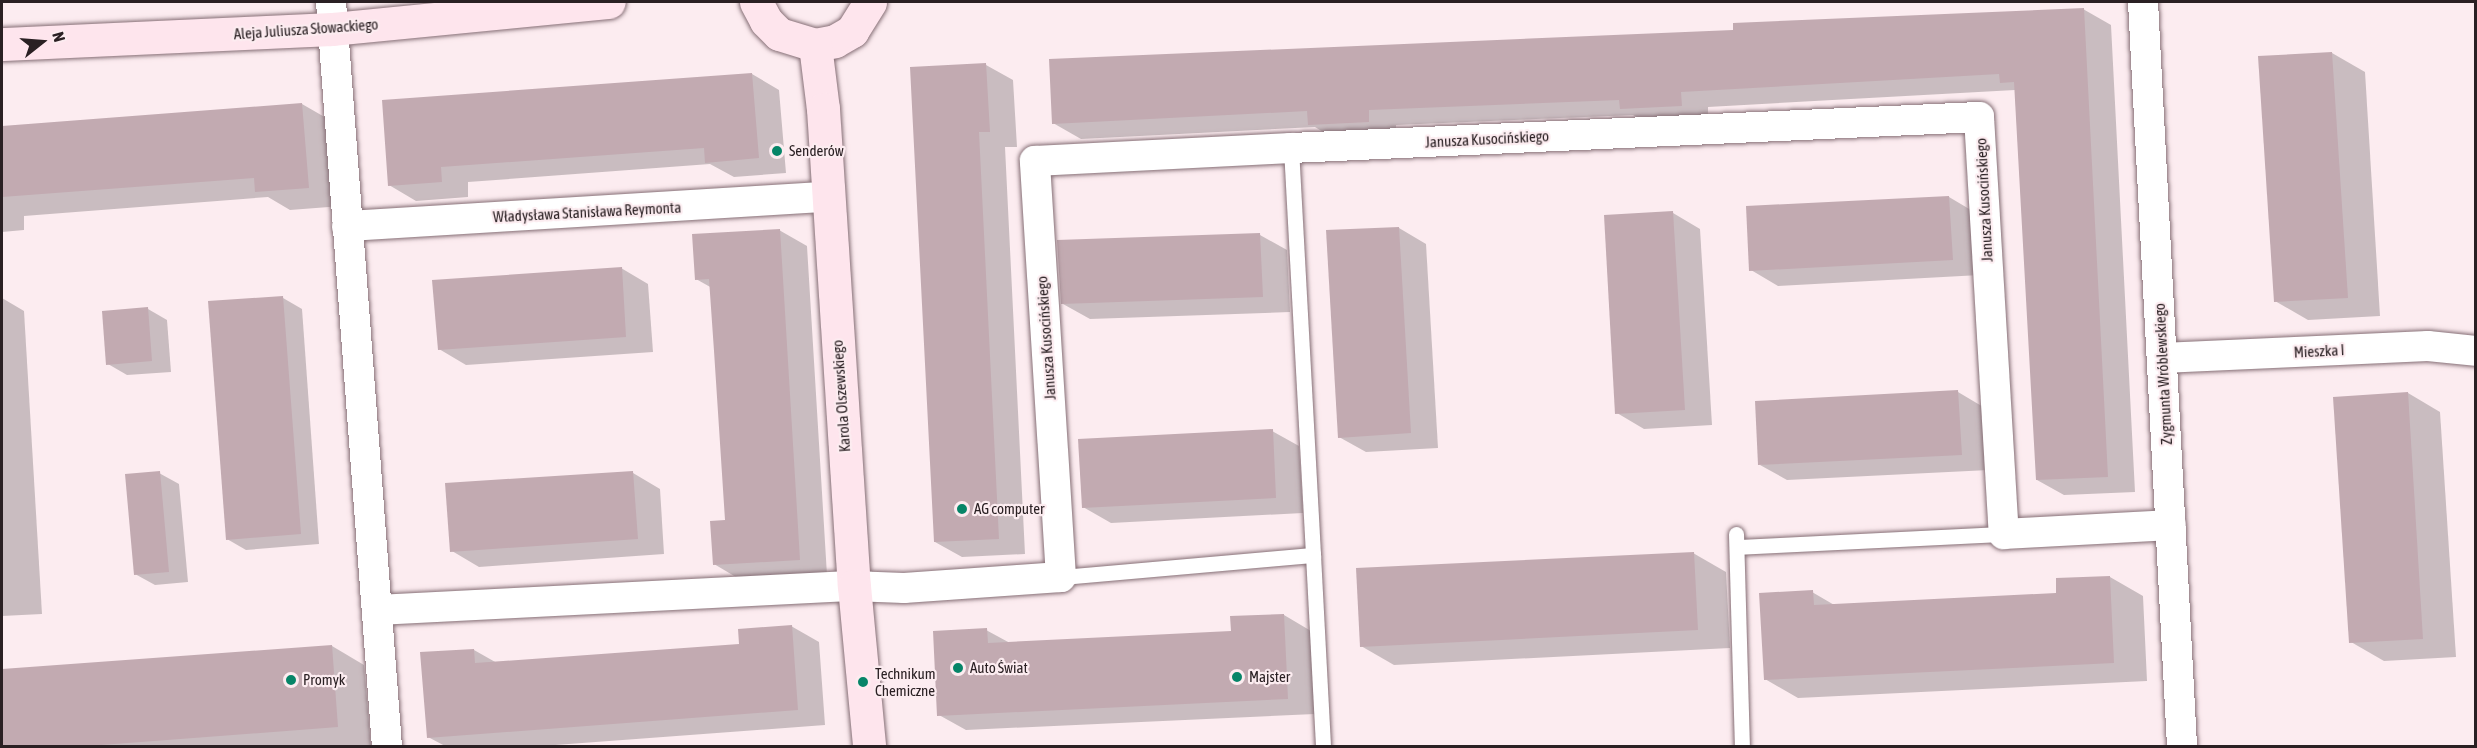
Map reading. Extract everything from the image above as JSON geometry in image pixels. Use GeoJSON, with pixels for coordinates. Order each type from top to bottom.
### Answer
{"type":"FeatureCollection","features":[{"type":"Feature","properties":{"kind":"street","name":"Aleja Juliusza Słowackiego"},"geometry":{"type":"LineString","coordinates":[[2,44],[332,15],[609,2]]}},
{"type":"Feature","properties":{"kind":"street"},"geometry":{"type":"LineString","coordinates":[[756,2],[766,21],[779,34],[815,45],[835,41],[852,31],[870,2]]}},
{"type":"Feature","properties":{"kind":"street","name":"Zygmunta Wróblewskiego"},"geometry":{"type":"LineString","coordinates":[[2143,2],[2182,747]]}},
{"type":"Feature","properties":{"kind":"street"},"geometry":{"type":"LineString","coordinates":[[332,15],[387,747]]}},
{"type":"Feature","properties":{"kind":"street","name":"Karola Olszewskiego"},"geometry":{"type":"LineString","coordinates":[[815,45],[823,110],[854,586],[869,747]]}},
{"type":"Feature","properties":{"kind":"street","name":"Janusza Kusocińskiego"},"geometry":{"type":"LineString","coordinates":[[1060,577],[1035,161],[1291,148],[1979,117],[2004,534]]}},
{"type":"Feature","properties":{"kind":"street","name":"Władysława Stanisława Reymonta"},"geometry":{"type":"LineString","coordinates":[[347,226],[827,197]]}},
{"type":"Feature","properties":{"kind":"street","name":"Mieszka I"},"geometry":{"type":"LineString","coordinates":[[2162,358],[2428,346],[2475,351]]}},
{"type":"Feature","properties":{"kind":"street"},"geometry":{"type":"LineString","coordinates":[[2004,534],[2171,525]]}},
{"type":"Feature","properties":{"kind":"street"},"geometry":{"type":"LineString","coordinates":[[376,610],[854,586],[904,588],[1060,577]]}},
{"type":"Feature","properties":{"kind":"lane"},"geometry":{"type":"LineString","coordinates":[[1291,148],[1323,747]]}},
{"type":"Feature","properties":{"kind":"lane"},"geometry":{"type":"LineString","coordinates":[[1742,747],[1737,540],[2004,534]]}},
{"type":"Feature","properties":{"kind":"lane"},"geometry":{"type":"LineString","coordinates":[[1060,577],[1313,555]]}},
{"type":"Feature","properties":{"kind":"building"},"geometry":{"type":"Polygon","coordinates":[[[2084,8],[2108,477],[2036,480],[2014,82],[2000,83],[1999,74],[1681,92],[1682,106],[1620,109],[1619,100],[1369,110],[1369,122],[1308,125],[1307,111],[1052,124],[1049,59],[1733,30],[1733,23],[2084,8]]]}},
{"type":"Feature","properties":{"kind":"building"},"geometry":{"type":"Polygon","coordinates":[[[2332,52],[2348,298],[2274,302],[2258,56],[2332,52]]]}},
{"type":"Feature","properties":{"kind":"building"},"geometry":{"type":"Polygon","coordinates":[[[986,63],[990,132],[979,132],[999,539],[934,542],[910,67],[986,63]]]}},
{"type":"Feature","properties":{"kind":"building"},"geometry":{"type":"Polygon","coordinates":[[[752,73],[759,158],[705,163],[704,148],[441,167],[442,182],[388,186],[382,100],[752,73]]]}},
{"type":"Feature","properties":{"kind":"building"},"geometry":{"type":"Polygon","coordinates":[[[302,103],[309,188],[255,192],[254,178],[2,197],[2,126],[302,103]]]}},
{"type":"Feature","properties":{"kind":"building"},"geometry":{"type":"Polygon","coordinates":[[[1949,196],[1953,260],[1749,271],[1746,206],[1949,196]]]}},
{"type":"Feature","properties":{"kind":"building"},"geometry":{"type":"Polygon","coordinates":[[[1673,211],[1685,410],[1615,414],[1604,215],[1673,211]]]}},
{"type":"Feature","properties":{"kind":"building"},"geometry":{"type":"Polygon","coordinates":[[[1399,227],[1411,433],[1338,438],[1326,230],[1399,227]]]}},
{"type":"Feature","properties":{"kind":"building"},"geometry":{"type":"Polygon","coordinates":[[[780,229],[800,560],[713,565],[710,521],[725,520],[709,279],[695,280],[692,234],[780,229]]]}},
{"type":"Feature","properties":{"kind":"building"},"geometry":{"type":"Polygon","coordinates":[[[1260,233],[1263,297],[1061,304],[1057,240],[1260,233]]]}},
{"type":"Feature","properties":{"kind":"building"},"geometry":{"type":"Polygon","coordinates":[[[622,267],[626,337],[438,350],[432,280],[622,267]]]}},
{"type":"Feature","properties":{"kind":"building"},"geometry":{"type":"Polygon","coordinates":[[[283,296],[301,534],[226,540],[208,301],[283,296]]]}},
{"type":"Feature","properties":{"kind":"building"},"geometry":{"type":"Polygon","coordinates":[[[148,307],[152,361],[106,365],[102,311],[148,307]]]}},
{"type":"Feature","properties":{"kind":"building"},"geometry":{"type":"Polygon","coordinates":[[[1958,390],[1962,455],[1758,465],[1755,401],[1958,390]]]}},
{"type":"Feature","properties":{"kind":"building"},"geometry":{"type":"Polygon","coordinates":[[[2408,392],[2423,639],[2349,643],[2333,397],[2408,392]]]}},
{"type":"Feature","properties":{"kind":"building"},"geometry":{"type":"Polygon","coordinates":[[[1273,429],[1276,498],[1082,508],[1078,439],[1273,429]]]}},
{"type":"Feature","properties":{"kind":"building"},"geometry":{"type":"Polygon","coordinates":[[[160,471],[169,572],[134,575],[125,474],[160,471]]]}},
{"type":"Feature","properties":{"kind":"building"},"geometry":{"type":"Polygon","coordinates":[[[633,471],[638,539],[450,552],[445,483],[633,471]]]}},
{"type":"Feature","properties":{"kind":"building"},"geometry":{"type":"Polygon","coordinates":[[[1694,552],[1698,630],[1360,647],[1356,568],[1694,552]]]}},
{"type":"Feature","properties":{"kind":"building"},"geometry":{"type":"Polygon","coordinates":[[[2110,576],[2114,663],[1764,680],[1759,593],[1813,590],[1814,605],[2056,593],[2056,578],[2110,576]]]}},
{"type":"Feature","properties":{"kind":"building"},"geometry":{"type":"Polygon","coordinates":[[[1284,614],[1288,699],[937,716],[933,631],[987,628],[988,643],[1231,631],[1230,616],[1284,614]]]}},
{"type":"Feature","properties":{"kind":"building"},"geometry":{"type":"Polygon","coordinates":[[[792,625],[798,710],[427,738],[420,652],[474,649],[475,663],[739,644],[738,629],[792,625]]]}},
{"type":"Feature","properties":{"kind":"building"},"geometry":{"type":"Polygon","coordinates":[[[332,645],[338,727],[75,747],[2,747],[2,669],[332,645]]]}},
{"type":"Feature","properties":{"kind":"place","name":"Senderów"},"geometry":{"type":"Point","coordinates":[777,151]}},
{"type":"Feature","properties":{"kind":"place","name":"AG computer"},"geometry":{"type":"Point","coordinates":[962,509]}},
{"type":"Feature","properties":{"kind":"place","name":"Auto Świat"},"geometry":{"type":"Point","coordinates":[958,668]}},
{"type":"Feature","properties":{"kind":"place","name":"Majster"},"geometry":{"type":"Point","coordinates":[1237,677]}},
{"type":"Feature","properties":{"kind":"place","name":"Promyk"},"geometry":{"type":"Point","coordinates":[291,680]}},
{"type":"Feature","properties":{"kind":"place","name":"Technikum Chemiczne"},"geometry":{"type":"Point","coordinates":[863,682]}}]}
